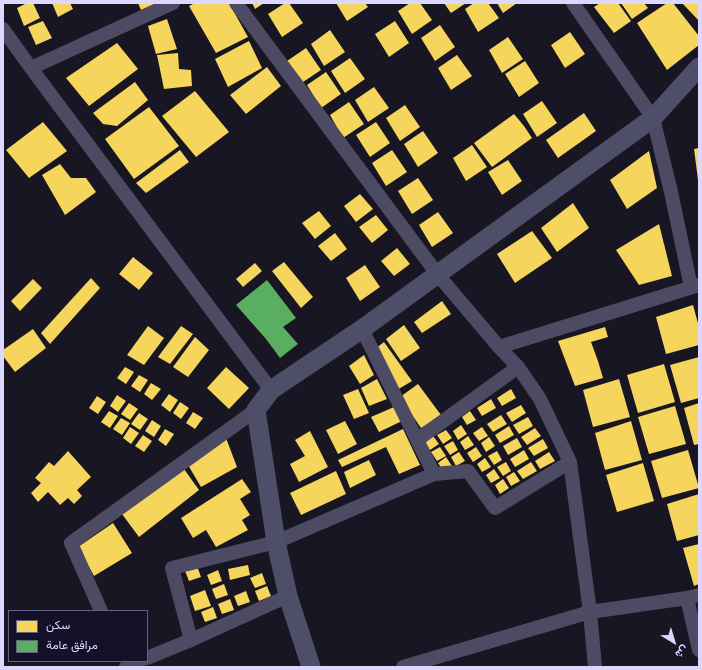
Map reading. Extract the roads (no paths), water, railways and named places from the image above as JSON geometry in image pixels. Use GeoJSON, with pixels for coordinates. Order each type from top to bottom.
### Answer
{"type":"FeatureCollection","features":[{"type":"Feature","properties":{"kind":"street"},"geometry":{"type":"LineString","coordinates":[[31,68],[173,3]]}},
{"type":"Feature","properties":{"kind":"street"},"geometry":{"type":"LineString","coordinates":[[236,3],[438,274],[499,347],[518,367],[540,398],[570,462],[590,612],[595,667]]}},
{"type":"Feature","properties":{"kind":"street"},"geometry":{"type":"LineString","coordinates":[[499,347],[695,286],[654,118],[573,3]]}},
{"type":"Feature","properties":{"kind":"street"},"geometry":{"type":"LineString","coordinates":[[3,29],[271,390]]}},
{"type":"Feature","properties":{"kind":"street"},"geometry":{"type":"LineString","coordinates":[[101,610],[71,543],[256,410],[271,390],[362,329],[654,118],[699,67]]}},
{"type":"Feature","properties":{"kind":"street"},"geometry":{"type":"LineString","coordinates":[[362,329],[434,474]]}},
{"type":"Feature","properties":{"kind":"street"},"geometry":{"type":"LineString","coordinates":[[417,440],[518,367]]}},
{"type":"Feature","properties":{"kind":"street"},"geometry":{"type":"LineString","coordinates":[[256,410],[276,542],[288,596],[311,667]]}},
{"type":"Feature","properties":{"kind":"street"},"geometry":{"type":"LineString","coordinates":[[191,640],[172,568],[276,542],[434,474],[468,471],[494,508],[570,462]]}},
{"type":"Feature","properties":{"kind":"street"},"geometry":{"type":"LineString","coordinates":[[148,658],[191,640],[288,596]]}},
{"type":"Feature","properties":{"kind":"street"},"geometry":{"type":"LineString","coordinates":[[403,667],[590,612],[693,596],[699,650]]}},
{"type":"Feature","properties":{"kind":"street"},"geometry":{"type":"LineString","coordinates":[[126,667],[138,662]]}}]}
